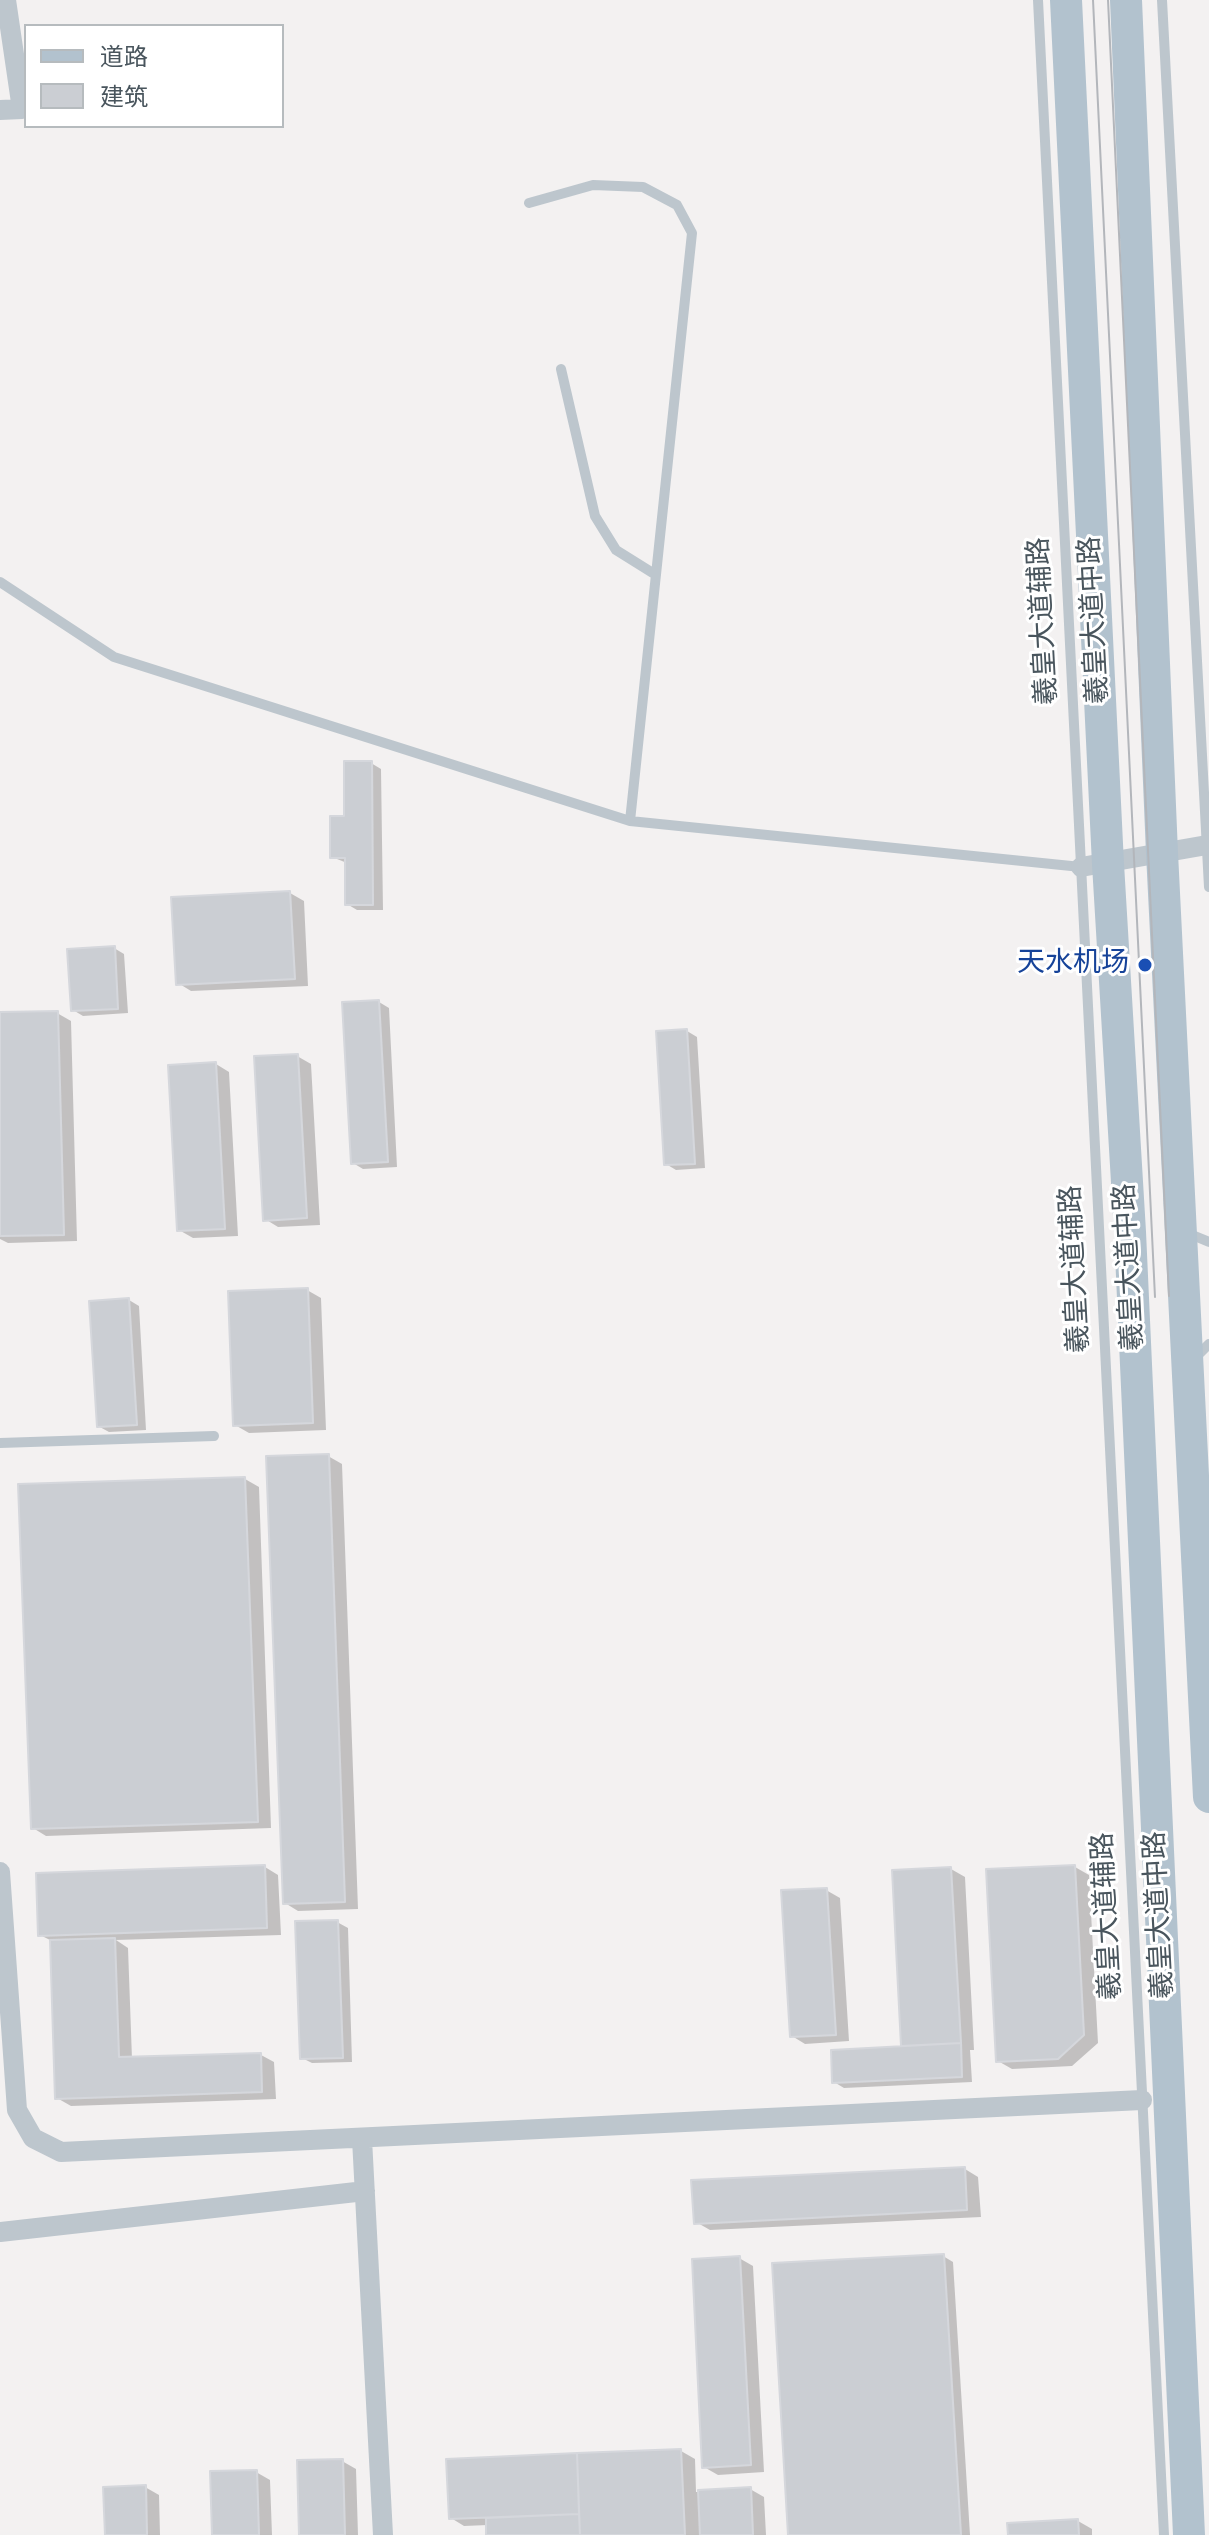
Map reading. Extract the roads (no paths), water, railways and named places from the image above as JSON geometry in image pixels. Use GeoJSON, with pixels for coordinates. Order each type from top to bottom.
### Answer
{"type":"FeatureCollection","features":[{"type":"Feature","properties":{"kind":"main road","name":"羲皇大道中路"},"geometry":{"type":"LineString","coordinates":[[1066,0],[1094,865],[1131,1248],[1189,2535]]}},
{"type":"Feature","properties":{"kind":"main road","name":"羲皇大道中路"},"geometry":{"type":"LineString","coordinates":[[1126,0],[1162,853],[1195,1236],[1209,1797]]}},
{"type":"Feature","properties":{"kind":"street"},"geometry":{"type":"LineString","coordinates":[[0,110],[22,109],[6,0]]}},
{"type":"Feature","properties":{"kind":"street"},"geometry":{"type":"LineString","coordinates":[[1094,865],[1208,845]]}},
{"type":"Feature","properties":{"kind":"street"},"geometry":{"type":"LineString","coordinates":[[0,1872],[17,2110],[33,2138],[61,2152],[1142,2100]]}},
{"type":"Feature","properties":{"kind":"street"},"geometry":{"type":"LineString","coordinates":[[362,2139],[383,2535]]}},
{"type":"Feature","properties":{"kind":"street"},"geometry":{"type":"LineString","coordinates":[[0,2232],[365,2191]]}},
{"type":"Feature","properties":{"kind":"lane","name":"羲皇大道辅路"},"geometry":{"type":"LineString","coordinates":[[1038,0],[1094,865],[1142,2100],[1164,2535]]}},
{"type":"Feature","properties":{"kind":"lane"},"geometry":{"type":"LineString","coordinates":[[1162,0],[1209,887]]}},
{"type":"Feature","properties":{"kind":"lane"},"geometry":{"type":"LineString","coordinates":[[529,203],[593,185],[643,187],[677,205],[692,233],[630,821]]}},
{"type":"Feature","properties":{"kind":"lane"},"geometry":{"type":"LineString","coordinates":[[561,369],[595,516],[616,550],[656,575]]}},
{"type":"Feature","properties":{"kind":"lane"},"geometry":{"type":"LineString","coordinates":[[0,582],[114,657],[630,821],[1094,865]]}},
{"type":"Feature","properties":{"kind":"lane"},"geometry":{"type":"LineString","coordinates":[[0,1443],[214,1436]]}},
{"type":"Feature","properties":{"kind":"tram line"},"geometry":{"type":"LineString","coordinates":[[1093,0],[1155,1297]]}},
{"type":"Feature","properties":{"kind":"tram line"},"geometry":{"type":"LineString","coordinates":[[1108,0],[1169,1296]]}},
{"type":"Feature","properties":{"kind":"place","name":"天水机场"},"geometry":{"type":"Point","coordinates":[1145,965]}}]}
